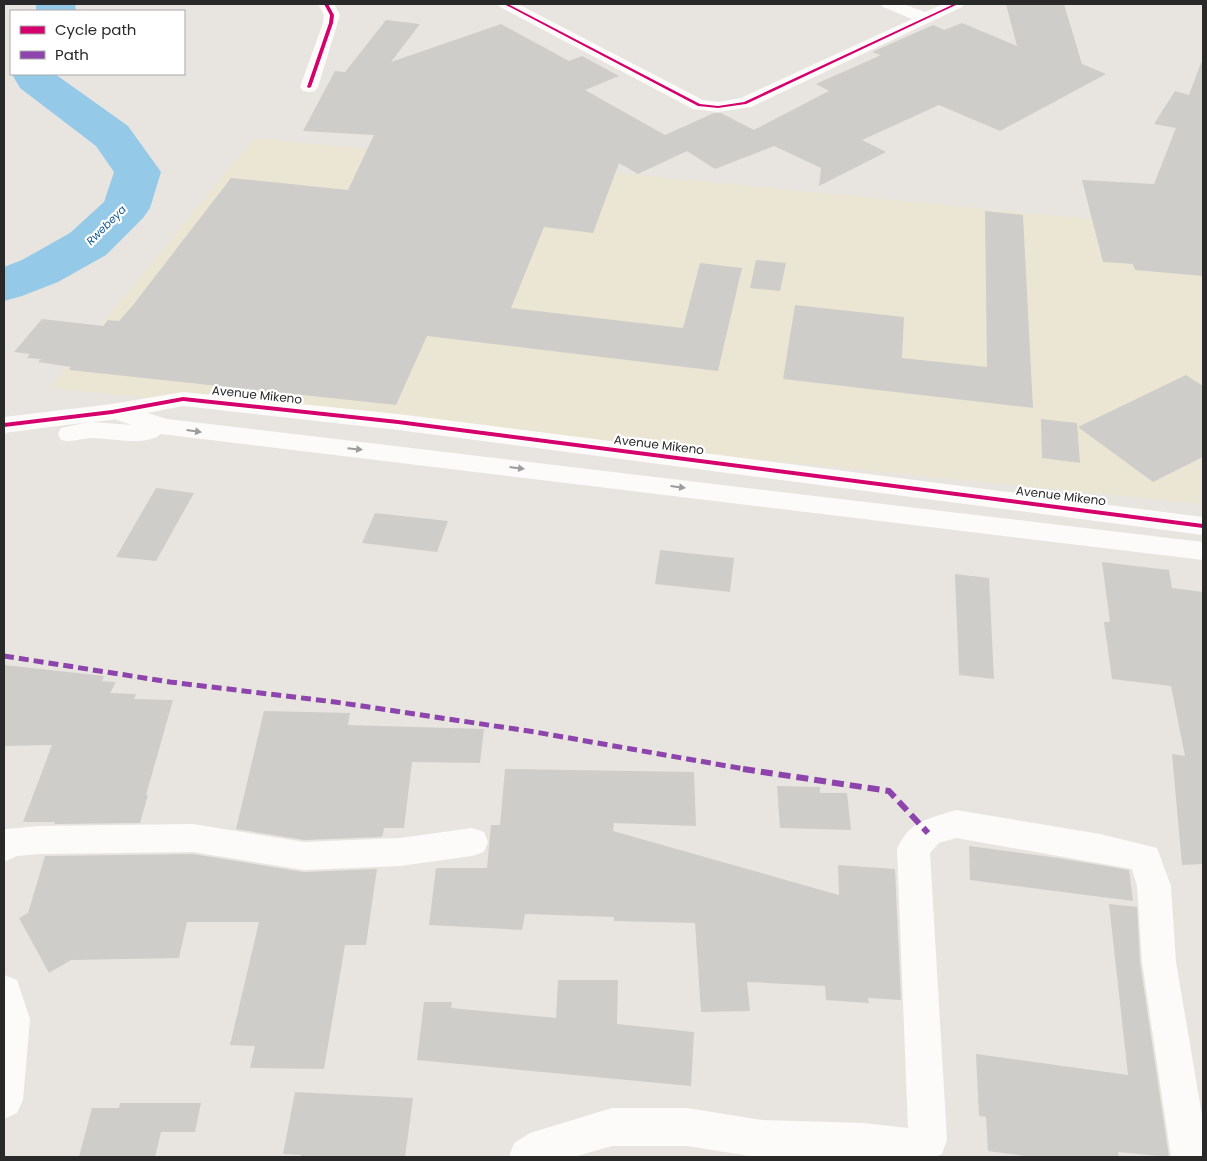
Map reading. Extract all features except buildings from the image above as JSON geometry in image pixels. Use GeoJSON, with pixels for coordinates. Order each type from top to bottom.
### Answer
{"type":"FeatureCollection","features":[{"type":"Feature","properties":{"kind":"street"},"geometry":{"type":"LineString","coordinates":[[309,87],[331,23],[332,14],[326,4]]}},
{"type":"Feature","properties":{"kind":"street"},"geometry":{"type":"LineString","coordinates":[[506,4],[699,105],[718,107],[745,103],[956,4]]}},
{"type":"Feature","properties":{"kind":"street"},"geometry":{"type":"LineString","coordinates":[[889,4],[925,18]]}},
{"type":"Feature","properties":{"kind":"street","name":"Avenue Mikeno"},"geometry":{"type":"LineString","coordinates":[[4,425],[112,412],[183,398],[398,422],[1203,526]]}},
{"type":"Feature","properties":{"kind":"street"},"geometry":{"type":"LineString","coordinates":[[112,412],[166,427],[1203,551]]}},
{"type":"Feature","properties":{"kind":"street"},"geometry":{"type":"LineString","coordinates":[[4,442],[91,430],[130,433],[166,427]]}},
{"type":"Feature","properties":{"kind":"street"},"geometry":{"type":"LineString","coordinates":[[528,1157],[544,1147],[612,1127],[687,1127],[762,1139],[864,1142],[911,1148],[928,1140],[913,849],[928,833],[956,824],[1100,848],[1145,858],[1154,886],[1159,962],[1190,1157]]}},
{"type":"Feature","properties":{"kind":"street"},"geometry":{"type":"LineString","coordinates":[[4,848],[6,843],[39,840],[193,838],[304,856],[400,852],[472,842]]}},
{"type":"Feature","properties":{"kind":"street"},"geometry":{"type":"LineString","coordinates":[[4,992],[12,1019],[4,1100]]}},
{"type":"Feature","properties":{"kind":"shaded area"},"geometry":{"type":"Polygon","coordinates":[[[254,138],[1203,230],[1203,504],[49,388],[254,138]]]}},
{"type":"Feature","properties":{"kind":"waterway","name":"Rwebeya"},"geometry":{"type":"LineString","coordinates":[[56,4],[56,10]]}},
{"type":"Feature","properties":{"kind":"waterway","name":"Rwebeya"},"geometry":{"type":"LineString","coordinates":[[4,285],[40,271],[88,244],[126,208],[138,172],[112,136],[35,79],[33,75]]}},
{"type":"Feature","properties":{"kind":"marked path"},"geometry":{"type":"LineString","coordinates":[[4,656],[170,682],[335,702],[535,732],[773,774],[889,791],[928,833]]}},
{"type":"Feature","properties":{"kind":"cycle path"},"geometry":{"type":"LineString","coordinates":[[309,87],[331,23],[332,15],[326,4]]}},
{"type":"Feature","properties":{"kind":"cycle path"},"geometry":{"type":"LineString","coordinates":[[506,4],[699,105],[718,107],[745,103],[956,4]]}},
{"type":"Feature","properties":{"kind":"cycle path"},"geometry":{"type":"LineString","coordinates":[[4,425],[112,412],[183,399],[398,422],[1203,526]]}}]}
